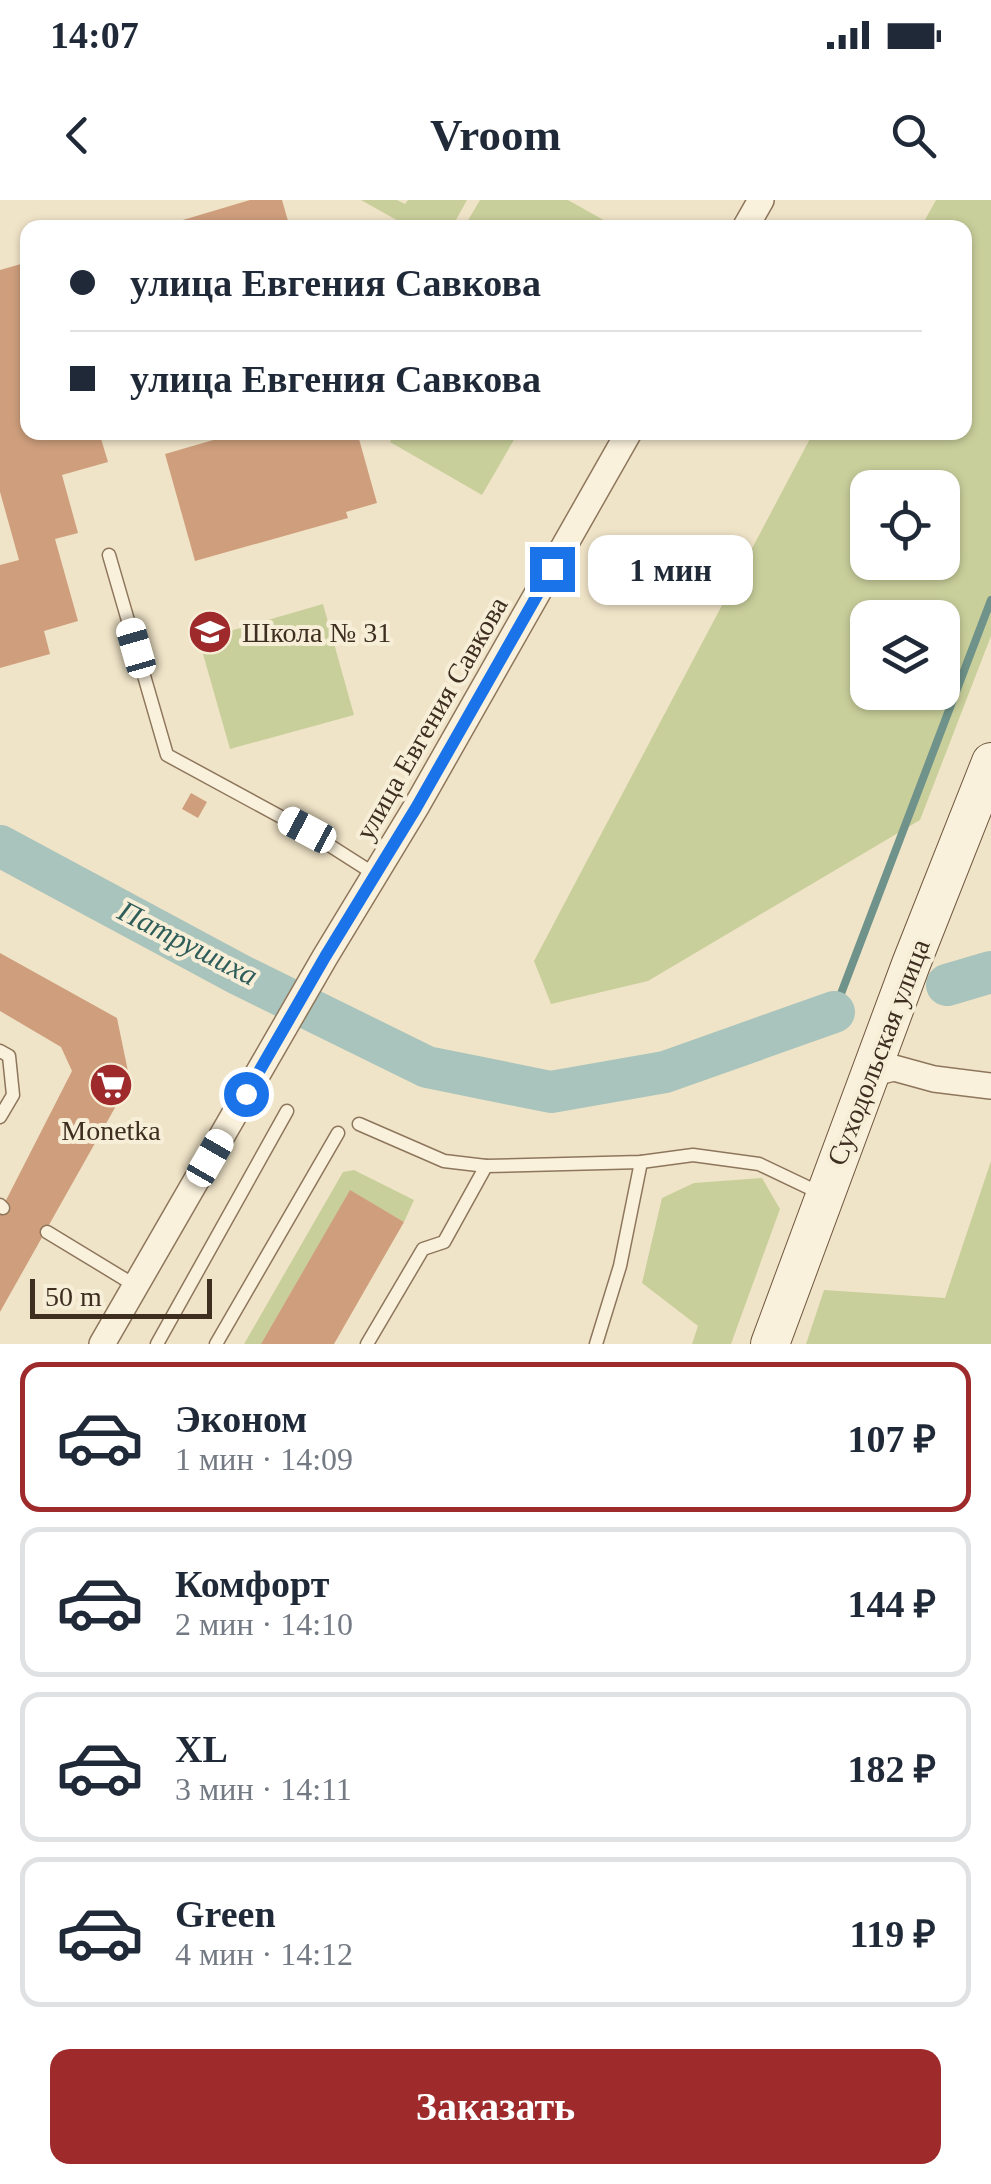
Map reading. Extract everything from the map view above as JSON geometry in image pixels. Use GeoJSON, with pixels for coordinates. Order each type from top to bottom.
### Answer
{"type":"FeatureCollection","features":[{"type":"Feature","properties":{"kind":"main road","name":"Суходольская улица"},"geometry":{"type":"LineString","coordinates":[[770,1344],[869,1074],[991,762]]}},
{"type":"Feature","properties":{"kind":"street","name":"улица Евгения Савкова"},"geometry":{"type":"LineString","coordinates":[[102,1344],[624,440]]}},
{"type":"Feature","properties":{"kind":"street"},"geometry":{"type":"LineString","coordinates":[[869,1074],[894,1068],[934,1079],[991,1086]]}},
{"type":"Feature","properties":{"kind":"lane"},"geometry":{"type":"LineString","coordinates":[[109,555],[168,755],[307,830],[376,875]]}},
{"type":"Feature","properties":{"kind":"lane"},"geometry":{"type":"LineString","coordinates":[[0,1051],[9,1056],[13,1095],[0,1117]]}},
{"type":"Feature","properties":{"kind":"lane"},"geometry":{"type":"LineString","coordinates":[[157,1344],[287,1111]]}},
{"type":"Feature","properties":{"kind":"lane"},"geometry":{"type":"LineString","coordinates":[[359,1124],[444,1161],[486,1166],[641,1162],[693,1155],[760,1164],[824,1195]]}},
{"type":"Feature","properties":{"kind":"lane"},"geometry":{"type":"LineString","coordinates":[[216,1344],[338,1133]]}},
{"type":"Feature","properties":{"kind":"lane"},"geometry":{"type":"LineString","coordinates":[[596,1344],[620,1266],[641,1162]]}},
{"type":"Feature","properties":{"kind":"lane"},"geometry":{"type":"LineString","coordinates":[[368,1344],[424,1249],[444,1242],[486,1166]]}},
{"type":"Feature","properties":{"kind":"lane"},"geometry":{"type":"LineString","coordinates":[[47,1232],[136,1286]]}},
{"type":"Feature","properties":{"kind":"green space"},"geometry":{"type":"Polygon","coordinates":[[[361,200],[397,200],[405,204],[408,200],[467,200],[456,220],[397,220],[361,200]]]}},
{"type":"Feature","properties":{"kind":"green space"},"geometry":{"type":"Polygon","coordinates":[[[480,200],[568,200],[604,220],[468,220],[480,200]]]}},
{"type":"Feature","properties":{"kind":"green space"},"geometry":{"type":"Polygon","coordinates":[[[936,200],[991,200],[991,636],[920,820],[648,981],[551,1004],[534,961],[809,440],[972,440],[972,220],[925,220],[936,200]]]}},
{"type":"Feature","properties":{"kind":"green space"},"geometry":{"type":"Polygon","coordinates":[[[391,440],[514,440],[482,495],[391,440]]]}},
{"type":"Feature","properties":{"kind":"green space"},"geometry":{"type":"Polygon","coordinates":[[[323,604],[354,715],[230,749],[199,640],[323,604]]]}},
{"type":"Feature","properties":{"kind":"green space"},"geometry":{"type":"Polygon","coordinates":[[[991,1161],[991,1344],[806,1344],[824,1290],[945,1298],[991,1161]]]}},
{"type":"Feature","properties":{"kind":"green space"},"geometry":{"type":"Polygon","coordinates":[[[354,1170],[414,1200],[404,1222],[350,1191],[261,1344],[244,1344],[343,1172],[354,1170]]]}},
{"type":"Feature","properties":{"kind":"green space"},"geometry":{"type":"Polygon","coordinates":[[[762,1178],[780,1209],[731,1344],[692,1344],[698,1326],[642,1283],[662,1198],[694,1183],[762,1178]]]}},
{"type":"Feature","properties":{"kind":"building"},"geometry":{"type":"Polygon","coordinates":[[[250,200],[282,200],[288,220],[183,220],[250,200]]]}},
{"type":"Feature","properties":{"kind":"building"},"geometry":{"type":"Polygon","coordinates":[[[20,264],[20,440],[101,440],[108,462],[62,475],[78,533],[55,539],[78,621],[44,631],[50,654],[0,668],[0,565],[19,560],[0,492],[0,270],[20,264]]]}},
{"type":"Feature","properties":{"kind":"building"},"geometry":{"type":"Polygon","coordinates":[[[213,440],[359,440],[377,503],[346,512],[348,518],[195,561],[165,454],[213,440]]]}},
{"type":"Feature","properties":{"kind":"building"},"geometry":{"type":"Polygon","coordinates":[[[191,793],[207,802],[198,818],[182,809],[191,793]]]}},
{"type":"Feature","properties":{"kind":"building"},"geometry":{"type":"Polygon","coordinates":[[[0,953],[117,1018],[130,1081],[0,1312],[0,1212],[72,1071],[61,1047],[0,1011],[0,953]]]}},
{"type":"Feature","properties":{"kind":"building"},"geometry":{"type":"Polygon","coordinates":[[[350,1190],[404,1222],[334,1344],[261,1344],[350,1190]]]}},
{"type":"Feature","properties":{"kind":"waterway"},"geometry":{"type":"LineString","coordinates":[[834,1012],[991,600]]}},
{"type":"Feature","properties":{"kind":"waterway","name":"Патрушиха"},"geometry":{"type":"LineString","coordinates":[[0,846],[240,975],[427,1067],[551,1092],[665,1072],[834,1012]]}},
{"type":"Feature","properties":{"kind":"waterway","name":"Патрушиха"},"geometry":{"type":"LineString","coordinates":[[947,985],[991,972]]}},
{"type":"Feature","properties":{"kind":"place","name":"Школа № 31"},"geometry":{"type":"Point","coordinates":[210,632]}},
{"type":"Feature","properties":{"kind":"place","name":"Monetka"},"geometry":{"type":"Point","coordinates":[111,1085]}},
{"type":"Feature","properties":{"kind":"route"},"geometry":{"type":"LineString","coordinates":[[246,1094],[552,569]]}}]}
